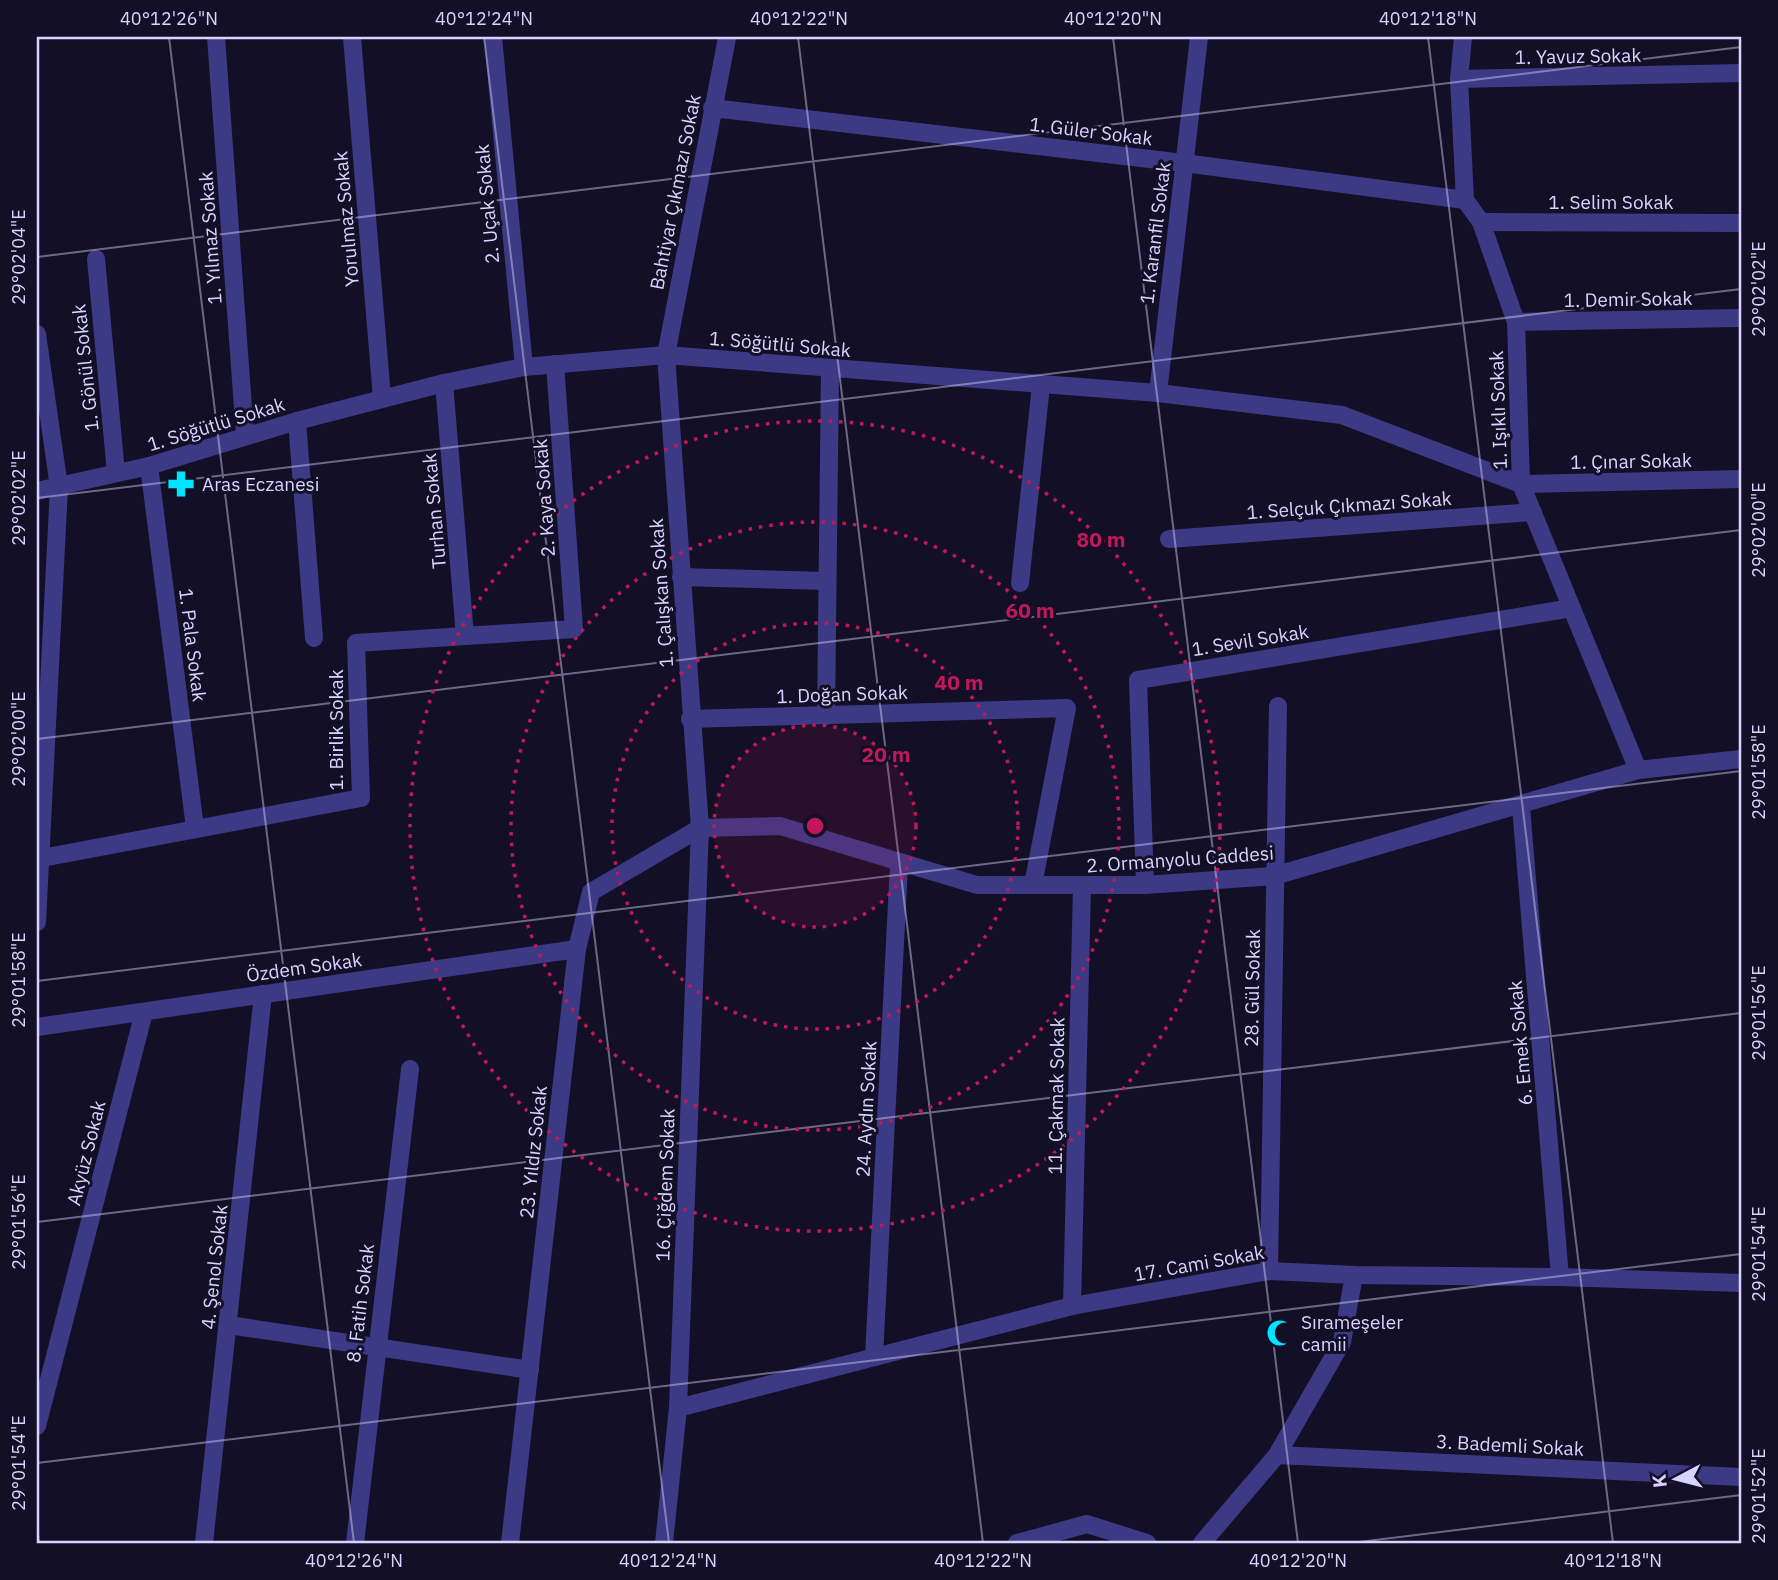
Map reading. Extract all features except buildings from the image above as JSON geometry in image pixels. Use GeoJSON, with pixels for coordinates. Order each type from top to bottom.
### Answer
{"type":"FeatureCollection","features":[{"type":"Feature","properties":{"kind":"street","name":"1. Yılmaz Sokak"},"geometry":{"type":"LineString","coordinates":[[216,37],[245,436]]}},
{"type":"Feature","properties":{"kind":"street","name":"Yorulmaz Sokak"},"geometry":{"type":"LineString","coordinates":[[352,37],[382,398]]}},
{"type":"Feature","properties":{"kind":"street","name":"2. Uçak Sokak"},"geometry":{"type":"LineString","coordinates":[[493,37],[524,368]]}},
{"type":"Feature","properties":{"kind":"street","name":"1. Karanfil Sokak"},"geometry":{"type":"LineString","coordinates":[[1158,393],[1199,37]]}},
{"type":"Feature","properties":{"kind":"street"},"geometry":{"type":"LineString","coordinates":[[1463,37],[1459,79],[1465,200]]}},
{"type":"Feature","properties":{"kind":"street","name":"Bahtiyar Çıkmazı Sokak"},"geometry":{"type":"LineString","coordinates":[[666,355],[727,38]]}},
{"type":"Feature","properties":{"kind":"street","name":"1. Yavuz Sokak"},"geometry":{"type":"LineString","coordinates":[[1459,79],[1741,73]]}},
{"type":"Feature","properties":{"kind":"street","name":"1. Güler Sokak"},"geometry":{"type":"LineString","coordinates":[[712,108],[1184,163],[1465,200]]}},
{"type":"Feature","properties":{"kind":"street","name":"1. Işıklı Sokak"},"geometry":{"type":"LineString","coordinates":[[1465,200],[1481,222],[1516,322],[1521,484],[1638,770]]}},
{"type":"Feature","properties":{"kind":"street","name":"1. Selim Sokak"},"geometry":{"type":"LineString","coordinates":[[1481,222],[1741,223]]}},
{"type":"Feature","properties":{"kind":"street","name":"1. Gönül Sokak"},"geometry":{"type":"LineString","coordinates":[[96,259],[116,474]]}},
{"type":"Feature","properties":{"kind":"street","name":"1. Demir Sokak"},"geometry":{"type":"LineString","coordinates":[[1516,322],[1741,318]]}},
{"type":"Feature","properties":{"kind":"street"},"geometry":{"type":"LineString","coordinates":[[37,334],[59,487],[44,648],[40,790],[42,858],[37,922]]}},
{"type":"Feature","properties":{"kind":"street","name":"1. Söğütlü Sokak"},"geometry":{"type":"LineString","coordinates":[[37,491],[149,466],[297,421],[444,383],[555,363],[666,355],[830,370],[1158,393],[1342,415],[1521,484]]}},
{"type":"Feature","properties":{"kind":"street","name":"1. Çalışkan Sokak"},"geometry":{"type":"LineString","coordinates":[[666,355],[699,828]]}},
{"type":"Feature","properties":{"kind":"street","name":"2. Kaya Sokak"},"geometry":{"type":"LineString","coordinates":[[555,363],[574,629]]}},
{"type":"Feature","properties":{"kind":"street"},"geometry":{"type":"LineString","coordinates":[[826,716],[830,370]]}},
{"type":"Feature","properties":{"kind":"street","name":"Turhan Sokak"},"geometry":{"type":"LineString","coordinates":[[444,383],[465,636]]}},
{"type":"Feature","properties":{"kind":"street"},"geometry":{"type":"LineString","coordinates":[[1020,583],[1041,385]]}},
{"type":"Feature","properties":{"kind":"street"},"geometry":{"type":"LineString","coordinates":[[297,421],[314,638]]}},
{"type":"Feature","properties":{"kind":"street","name":"1. Pala Sokak"},"geometry":{"type":"LineString","coordinates":[[149,466],[195,828]]}},
{"type":"Feature","properties":{"kind":"street","name":"1. Çınar Sokak"},"geometry":{"type":"LineString","coordinates":[[1521,484],[1741,479]]}},
{"type":"Feature","properties":{"kind":"street","name":"1. Selçuk Çıkmazı Sokak"},"geometry":{"type":"LineString","coordinates":[[1169,539],[1533,512]]}},
{"type":"Feature","properties":{"kind":"street"},"geometry":{"type":"LineString","coordinates":[[681,578],[827,581]]}},
{"type":"Feature","properties":{"kind":"street","name":"1. Sevil Sokak"},"geometry":{"type":"LineString","coordinates":[[1144,885],[1138,680],[1572,608]]}},
{"type":"Feature","properties":{"kind":"street","name":"1. Birlik Sokak"},"geometry":{"type":"LineString","coordinates":[[42,858],[361,798],[356,643],[574,629]]}},
{"type":"Feature","properties":{"kind":"street","name":"28. Gül Sokak"},"geometry":{"type":"LineString","coordinates":[[1269,1271],[1278,706]]}},
{"type":"Feature","properties":{"kind":"street","name":"1. Doğan Sokak"},"geometry":{"type":"LineString","coordinates":[[690,719],[1067,708],[1034,885]]}},
{"type":"Feature","properties":{"kind":"street","name":"2. Ormanyolu Caddesi"},"geometry":{"type":"LineString","coordinates":[[699,828],[780,826],[977,885],[1144,885],[1274,876],[1521,807],[1638,770],[1741,759]]}},
{"type":"Feature","properties":{"kind":"street","name":"6. Emek Sokak"},"geometry":{"type":"LineString","coordinates":[[1521,807],[1560,1277]]}},
{"type":"Feature","properties":{"kind":"street","name":"23. Yıldız Sokak"},"geometry":{"type":"LineString","coordinates":[[510,1543],[577,948],[591,892],[699,828]]}},
{"type":"Feature","properties":{"kind":"street","name":"16. Çiğdem Sokak"},"geometry":{"type":"LineString","coordinates":[[664,1543],[678,1408],[699,828]]}},
{"type":"Feature","properties":{"kind":"street","name":"24. Aydın Sokak"},"geometry":{"type":"LineString","coordinates":[[874,1357],[900,864]]}},
{"type":"Feature","properties":{"kind":"street","name":"11. Çakmak Sokak"},"geometry":{"type":"LineString","coordinates":[[1072,1307],[1082,886]]}},
{"type":"Feature","properties":{"kind":"street","name":"Özdem Sokak"},"geometry":{"type":"LineString","coordinates":[[37,1027],[577,948]]}},
{"type":"Feature","properties":{"kind":"street","name":"4. Şenol Sokak"},"geometry":{"type":"LineString","coordinates":[[204,1543],[263,995]]}},
{"type":"Feature","properties":{"kind":"street","name":"Akyüz Sokak"},"geometry":{"type":"LineString","coordinates":[[37,1426],[144,1012]]}},
{"type":"Feature","properties":{"kind":"street","name":"8. Fatih Sokak"},"geometry":{"type":"LineString","coordinates":[[355,1543],[375,1347],[410,1069]]}},
{"type":"Feature","properties":{"kind":"street","name":"17. Cami Sokak"},"geometry":{"type":"LineString","coordinates":[[678,1408],[1072,1307],[1269,1271],[1741,1283]]}},
{"type":"Feature","properties":{"kind":"street"},"geometry":{"type":"LineString","coordinates":[[1202,1543],[1277,1455],[1342,1342],[1354,1275]]}},
{"type":"Feature","properties":{"kind":"street"},"geometry":{"type":"LineString","coordinates":[[229,1325],[530,1370]]}},
{"type":"Feature","properties":{"kind":"street","name":"3. Bademli Sokak"},"geometry":{"type":"LineString","coordinates":[[1277,1455],[1741,1477]]}},
{"type":"Feature","properties":{"kind":"street"},"geometry":{"type":"LineString","coordinates":[[1017,1543],[1087,1524],[1147,1543]]}},
{"type":"Feature","properties":{"kind":"place","name":"Aras Eczanesi"},"geometry":{"type":"Point","coordinates":[181,484]}},
{"type":"Feature","properties":{"kind":"place","name":"Sırameşeler camii"},"geometry":{"type":"Point","coordinates":[1280,1333]}}]}
